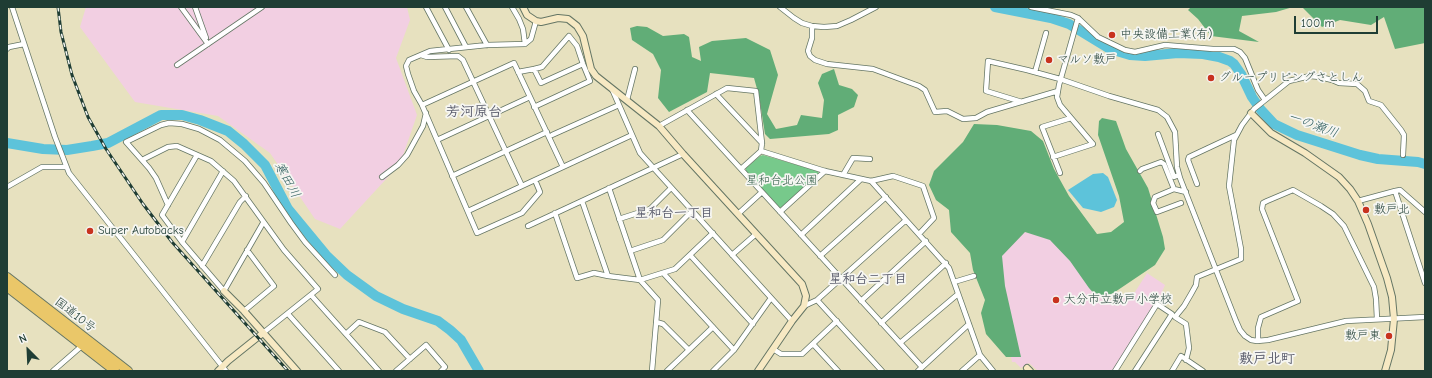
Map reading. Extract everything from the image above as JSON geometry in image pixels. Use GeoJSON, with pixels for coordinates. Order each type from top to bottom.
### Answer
{"type":"FeatureCollection","features":[{"type":"Feature","properties":{"kind":"highway","name":"国道10号"},"geometry":{"type":"LineString","coordinates":[[7,277],[85,343],[115,371]]}},
{"type":"Feature","properties":{"kind":"highway","name":"国道10号"},"geometry":{"type":"LineString","coordinates":[[7,287],[85,343],[128,371]]}},
{"type":"Feature","properties":{"kind":"street"},"geometry":{"type":"LineString","coordinates":[[12,7],[55,137],[69,173],[222,370],[263,333],[318,289],[284,250],[234,181],[211,161],[178,146],[168,147],[142,160]]}},
{"type":"Feature","properties":{"kind":"street"},"geometry":{"type":"LineString","coordinates":[[181,7],[208,44]]}},
{"type":"Feature","properties":{"kind":"street"},"geometry":{"type":"LineString","coordinates":[[195,7],[208,44]]}},
{"type":"Feature","properties":{"kind":"street"},"geometry":{"type":"LineString","coordinates":[[177,65],[262,7]]}},
{"type":"Feature","properties":{"kind":"street"},"geometry":{"type":"LineString","coordinates":[[426,7],[449,50]]}},
{"type":"Feature","properties":{"kind":"street"},"geometry":{"type":"LineString","coordinates":[[445,7],[466,47]]}},
{"type":"Feature","properties":{"kind":"street"},"geometry":{"type":"LineString","coordinates":[[466,7],[487,45]]}},
{"type":"Feature","properties":{"kind":"street"},"geometry":{"type":"LineString","coordinates":[[512,7],[523,29],[525,44]]}},
{"type":"Feature","properties":{"kind":"street"},"geometry":{"type":"LineString","coordinates":[[523,7],[527,15],[536,21],[541,22],[558,18],[568,19],[577,26],[583,36],[595,75],[659,126],[802,284],[806,296],[804,306]]}},
{"type":"Feature","properties":{"kind":"street"},"geometry":{"type":"LineString","coordinates":[[780,7],[794,18],[812,26],[824,28],[837,26],[876,7]]}},
{"type":"Feature","properties":{"kind":"street"},"geometry":{"type":"LineString","coordinates":[[1031,7],[1054,11],[1078,20],[1098,37],[1125,50],[1135,52],[1165,45],[1213,49],[1234,49],[1240,52],[1249,65],[1263,101]]}},
{"type":"Feature","properties":{"kind":"street"},"geometry":{"type":"LineString","coordinates":[[1054,11],[1060,7]]}},
{"type":"Feature","properties":{"kind":"street"},"geometry":{"type":"LineString","coordinates":[[1053,157],[1093,144],[1060,105],[1057,97],[1060,79],[1078,20]]}},
{"type":"Feature","properties":{"kind":"street"},"geometry":{"type":"LineString","coordinates":[[535,180],[540,192],[522,213],[477,233],[426,113],[414,91],[406,66],[409,60],[430,51],[487,45],[525,44],[531,39],[536,21]]}},
{"type":"Feature","properties":{"kind":"street"},"geometry":{"type":"LineString","coordinates":[[812,26],[812,38],[808,51],[810,56],[815,60],[827,64],[873,69],[919,86],[925,90],[934,112],[947,111],[963,119],[976,118],[987,112],[1058,91]]}},
{"type":"Feature","properties":{"kind":"street"},"geometry":{"type":"LineString","coordinates":[[1035,72],[1046,33]]}},
{"type":"Feature","properties":{"kind":"street"},"geometry":{"type":"LineString","coordinates":[[518,72],[542,67],[569,36],[577,46],[590,81]]}},
{"type":"Feature","properties":{"kind":"street"},"geometry":{"type":"LineString","coordinates":[[7,49],[9,47],[24,44]]}},
{"type":"Feature","properties":{"kind":"street"},"geometry":{"type":"LineString","coordinates":[[421,55],[427,57],[458,56],[463,60],[522,186]]}},
{"type":"Feature","properties":{"kind":"street"},"geometry":{"type":"LineString","coordinates":[[1022,102],[986,91],[988,61],[1060,79],[1109,96],[1158,110],[1167,117],[1175,132],[1180,175],[1215,269],[1240,330],[1251,340],[1258,341],[1287,336],[1346,321],[1425,318]]}},
{"type":"Feature","properties":{"kind":"street"},"geometry":{"type":"LineString","coordinates":[[422,105],[514,63],[563,167]]}},
{"type":"Feature","properties":{"kind":"street"},"geometry":{"type":"LineString","coordinates":[[534,69],[541,83],[583,64]]}},
{"type":"Feature","properties":{"kind":"street"},"geometry":{"type":"LineString","coordinates":[[627,100],[635,69]]}},
{"type":"Feature","properties":{"kind":"street"},"geometry":{"type":"LineString","coordinates":[[534,107],[590,81],[595,75]]}},
{"type":"Feature","properties":{"kind":"street"},"geometry":{"type":"LineString","coordinates":[[1186,360],[1189,348],[1186,324],[1175,317],[1184,306],[1196,285],[1197,277],[1241,259],[1241,249],[1229,186],[1234,140],[1252,111],[1289,80],[1310,76],[1320,77],[1339,83],[1357,84],[1365,91],[1369,101],[1381,105],[1401,130],[1404,135],[1403,155]]}},
{"type":"Feature","properties":{"kind":"street"},"geometry":{"type":"LineString","coordinates":[[659,126],[727,88],[756,91],[762,143],[761,152],[741,169]]}},
{"type":"Feature","properties":{"kind":"street"},"geometry":{"type":"LineString","coordinates":[[612,89],[640,153],[792,321]]}},
{"type":"Feature","properties":{"kind":"street"},"geometry":{"type":"LineString","coordinates":[[716,94],[762,143]]}},
{"type":"Feature","properties":{"kind":"street"},"geometry":{"type":"LineString","coordinates":[[437,140],[530,97]]}},
{"type":"Feature","properties":{"kind":"street"},"geometry":{"type":"LineString","coordinates":[[552,135],[618,105]]}},
{"type":"Feature","properties":{"kind":"street"},"geometry":{"type":"LineString","coordinates":[[687,110],[900,343],[920,369],[969,324]]}},
{"type":"Feature","properties":{"kind":"street"},"geometry":{"type":"LineString","coordinates":[[1252,111],[1271,133],[1305,153],[1339,177],[1358,201],[1368,224],[1392,297],[1394,319],[1391,350],[1385,371]]}},
{"type":"Feature","properties":{"kind":"street"},"geometry":{"type":"LineString","coordinates":[[382,177],[398,165],[407,155],[423,126],[426,113]]}},
{"type":"Feature","properties":{"kind":"street"},"geometry":{"type":"LineString","coordinates":[[1060,173],[1042,127],[1071,118]]}},
{"type":"Feature","properties":{"kind":"street"},"geometry":{"type":"LineString","coordinates":[[168,205],[156,178],[126,142],[169,123],[186,125],[199,129],[220,140],[245,161],[258,175],[290,223],[335,275]]}},
{"type":"Feature","properties":{"kind":"street"},"geometry":{"type":"LineString","coordinates":[[452,176],[547,132]]}},
{"type":"Feature","properties":{"kind":"street"},"geometry":{"type":"LineString","coordinates":[[1158,134],[1174,177],[1180,175]]}},
{"type":"Feature","properties":{"kind":"street"},"geometry":{"type":"LineString","coordinates":[[468,211],[632,135]]}},
{"type":"Feature","properties":{"kind":"street"},"geometry":{"type":"LineString","coordinates":[[1198,184],[1188,160],[1189,157],[1236,135]]}},
{"type":"Feature","properties":{"kind":"street"},"geometry":{"type":"LineString","coordinates":[[761,152],[825,171],[861,179],[872,181],[892,176],[923,186],[934,218],[919,234]]}},
{"type":"Feature","properties":{"kind":"street"},"geometry":{"type":"LineString","coordinates":[[528,226],[683,154]]}},
{"type":"Feature","properties":{"kind":"street"},"geometry":{"type":"LineString","coordinates":[[197,155],[162,215],[202,266],[297,371]]}},
{"type":"Feature","properties":{"kind":"street"},"geometry":{"type":"LineString","coordinates":[[843,175],[853,158],[870,159]]}},
{"type":"Feature","properties":{"kind":"street"},"geometry":{"type":"LineString","coordinates":[[1140,171],[1161,162],[1164,164],[1174,189]]}},
{"type":"Feature","properties":{"kind":"street"},"geometry":{"type":"LineString","coordinates":[[7,186],[42,167],[65,165]]}},
{"type":"Feature","properties":{"kind":"street"},"geometry":{"type":"LineString","coordinates":[[182,242],[223,171]]}},
{"type":"Feature","properties":{"kind":"street"},"geometry":{"type":"LineString","coordinates":[[780,212],[825,171]]}},
{"type":"Feature","properties":{"kind":"street"},"geometry":{"type":"LineString","coordinates":[[801,234],[861,179]]}},
{"type":"Feature","properties":{"kind":"street"},"geometry":{"type":"LineString","coordinates":[[872,181],[946,263],[980,355],[993,371]]}},
{"type":"Feature","properties":{"kind":"street"},"geometry":{"type":"LineString","coordinates":[[609,188],[640,280],[658,300],[652,371]]}},
{"type":"Feature","properties":{"kind":"street"},"geometry":{"type":"LineString","coordinates":[[619,219],[650,209],[671,188]]}},
{"type":"Feature","properties":{"kind":"street"},"geometry":{"type":"LineString","coordinates":[[1181,203],[1157,212],[1153,203],[1155,197],[1174,189],[1186,192]]}},
{"type":"Feature","properties":{"kind":"street"},"geometry":{"type":"LineString","coordinates":[[1258,341],[1258,328],[1261,317],[1298,301],[1262,209],[1263,203],[1293,190],[1333,214],[1344,226],[1374,287],[1377,319]]}},
{"type":"Feature","properties":{"kind":"street"},"geometry":{"type":"LineString","coordinates":[[1358,201],[1400,190],[1425,212]]}},
{"type":"Feature","properties":{"kind":"street"},"geometry":{"type":"LineString","coordinates":[[1395,191],[1425,283]]}},
{"type":"Feature","properties":{"kind":"street"},"geometry":{"type":"LineString","coordinates":[[738,214],[762,192]]}},
{"type":"Feature","properties":{"kind":"street"},"geometry":{"type":"LineString","coordinates":[[202,266],[240,202],[246,196]]}},
{"type":"Feature","properties":{"kind":"street"},"geometry":{"type":"LineString","coordinates":[[820,256],[886,197]]}},
{"type":"Feature","properties":{"kind":"street"},"geometry":{"type":"LineString","coordinates":[[582,201],[608,276]]}},
{"type":"Feature","properties":{"kind":"street"},"geometry":{"type":"LineString","coordinates":[[630,251],[663,240],[692,211]]}},
{"type":"Feature","properties":{"kind":"street"},"geometry":{"type":"LineString","coordinates":[[555,213],[577,278],[594,273],[640,280],[664,274],[675,269],[713,234]]}},
{"type":"Feature","properties":{"kind":"street"},"geometry":{"type":"LineString","coordinates":[[758,371],[804,306],[817,300],[906,220]]}},
{"type":"Feature","properties":{"kind":"street"},"geometry":{"type":"LineString","coordinates":[[224,291],[263,223]]}},
{"type":"Feature","properties":{"kind":"street"},"geometry":{"type":"LineString","coordinates":[[732,255],[756,234]]}},
{"type":"Feature","properties":{"kind":"street"},"geometry":{"type":"LineString","coordinates":[[861,301],[926,241]]}},
{"type":"Feature","properties":{"kind":"street"},"geometry":{"type":"LineString","coordinates":[[244,311],[274,286],[248,250]]}},
{"type":"Feature","properties":{"kind":"street"},"geometry":{"type":"LineString","coordinates":[[690,256],[752,324]]}},
{"type":"Feature","properties":{"kind":"street"},"geometry":{"type":"LineString","coordinates":[[881,323],[946,263]]}},
{"type":"Feature","properties":{"kind":"street"},"geometry":{"type":"LineString","coordinates":[[664,274],[734,350]]}},
{"type":"Feature","properties":{"kind":"street"},"geometry":{"type":"LineString","coordinates":[[954,282],[974,276]]}},
{"type":"Feature","properties":{"kind":"street"},"geometry":{"type":"LineString","coordinates":[[900,343],[958,294]]}},
{"type":"Feature","properties":{"kind":"street"},"geometry":{"type":"LineString","coordinates":[[311,295],[379,371]]}},
{"type":"Feature","properties":{"kind":"street"},"geometry":{"type":"LineString","coordinates":[[713,371],[734,350],[771,298]]}},
{"type":"Feature","properties":{"kind":"street"},"geometry":{"type":"LineString","coordinates":[[817,300],[882,371]]}},
{"type":"Feature","properties":{"kind":"street"},"geometry":{"type":"LineString","coordinates":[[1115,371],[1157,304],[1172,314],[1135,371]]}},
{"type":"Feature","properties":{"kind":"street"},"geometry":{"type":"LineString","coordinates":[[288,314],[339,371]]}},
{"type":"Feature","properties":{"kind":"street"},"geometry":{"type":"LineString","coordinates":[[773,349],[781,354],[802,354],[837,321]]}},
{"type":"Feature","properties":{"kind":"street"},"geometry":{"type":"LineString","coordinates":[[346,334],[359,322],[366,324],[385,332],[410,359]]}},
{"type":"Feature","properties":{"kind":"street"},"geometry":{"type":"LineString","coordinates":[[656,322],[663,324],[689,350]]}},
{"type":"Feature","properties":{"kind":"street"},"geometry":{"type":"LineString","coordinates":[[668,371],[713,327]]}},
{"type":"Feature","properties":{"kind":"street"},"geometry":{"type":"LineString","coordinates":[[54,371],[85,343]]}},
{"type":"Feature","properties":{"kind":"street"},"geometry":{"type":"LineString","coordinates":[[813,344],[838,371]]}},
{"type":"Feature","properties":{"kind":"street"},"geometry":{"type":"LineString","coordinates":[[396,371],[426,345],[446,367],[440,371]]}},
{"type":"Feature","properties":{"kind":"street"},"geometry":{"type":"LineString","coordinates":[[962,371],[980,355]]}},
{"type":"Feature","properties":{"kind":"street"},"geometry":{"type":"LineString","coordinates":[[1172,371],[1181,356],[1203,371]]}},
{"type":"Feature","properties":{"kind":"shaded area"},"geometry":{"type":"Polygon","coordinates":[[[86,7],[407,7],[410,20],[396,58],[417,115],[400,164],[340,229],[315,219],[270,153],[218,116],[135,102],[80,27],[86,7]]]}},
{"type":"Feature","properties":{"kind":"shaded area","name":"大分市立敷戸小学校"},"geometry":{"type":"Polygon","coordinates":[[[1020,232],[1050,233],[1095,292],[1110,300],[1135,292],[1147,273],[1165,285],[1157,303],[1113,371],[1038,371],[1029,363],[1021,368],[1015,362],[1012,362],[1011,357],[1013,348],[1000,253],[1020,232]]]}},
{"type":"Feature","properties":{"kind":"green space"},"geometry":{"type":"Polygon","coordinates":[[[1191,7],[1293,7],[1276,12],[1242,16],[1239,31],[1259,42],[1211,36],[1198,19],[1188,10],[1191,7]]]}},
{"type":"Feature","properties":{"kind":"green space"},"geometry":{"type":"Polygon","coordinates":[[[1302,7],[1425,7],[1425,43],[1395,49],[1384,17],[1371,25],[1340,20],[1322,27],[1302,7]]]}},
{"type":"Feature","properties":{"kind":"green space"},"geometry":{"type":"Polygon","coordinates":[[[637,26],[647,27],[663,36],[684,34],[689,37],[692,57],[701,61],[699,47],[712,41],[746,38],[770,50],[778,75],[767,114],[776,129],[797,125],[801,115],[822,118],[824,100],[818,83],[822,74],[834,69],[839,85],[852,89],[858,95],[854,107],[838,115],[838,130],[829,134],[770,139],[765,134],[759,96],[754,78],[710,73],[707,92],[669,112],[658,98],[661,70],[653,54],[632,40],[630,28],[637,26]]]}},
{"type":"Feature","properties":{"kind":"green space"},"geometry":{"type":"Polygon","coordinates":[[[1102,118],[1116,121],[1126,149],[1148,188],[1163,237],[1165,249],[1155,265],[1112,294],[1097,297],[1070,261],[1050,240],[1025,232],[1002,256],[1005,286],[1021,357],[1006,357],[986,334],[981,313],[985,300],[973,270],[970,253],[951,232],[949,210],[936,200],[929,185],[934,171],[963,142],[974,124],[997,125],[1031,131],[1043,141],[1054,169],[1069,196],[1097,234],[1111,232],[1124,222],[1119,196],[1098,135],[1099,121],[1102,118]]]}},
{"type":"Feature","properties":{"kind":"green space","name":"星和台北公園"},"geometry":{"type":"Polygon","coordinates":[[[763,155],[818,171],[819,174],[782,208],[779,207],[746,171],[746,168],[763,155]]]}},
{"type":"Feature","properties":{"kind":"water"},"geometry":{"type":"Polygon","coordinates":[[[1103,173],[1108,177],[1117,200],[1114,207],[1101,212],[1083,208],[1068,190],[1093,174],[1103,173]]]}},
{"type":"Feature","properties":{"kind":"waterway","name":"一の瀬川"},"geometry":{"type":"LineString","coordinates":[[995,7],[1051,18],[1069,24],[1110,49],[1130,55],[1145,56],[1178,53],[1203,54],[1230,61],[1241,74],[1252,97],[1261,110],[1274,124],[1297,135],[1360,155],[1378,159],[1418,162],[1425,164]]}},
{"type":"Feature","properties":{"kind":"waterway","name":"寒田川"},"geometry":{"type":"LineString","coordinates":[[7,143],[43,149],[67,150],[92,146],[108,143],[161,115],[182,115],[228,131],[244,144],[265,165],[288,209],[326,255],[347,275],[376,296],[403,309],[438,321],[450,330],[461,340],[479,371]]}},
{"type":"Feature","properties":{"kind":"railway"},"geometry":{"type":"LineString","coordinates":[[58,7],[61,32],[72,75],[88,117],[106,149],[143,204],[172,242],[288,371]]}},
{"type":"Feature","properties":{"kind":"place","name":"中央設備工業(有)"},"geometry":{"type":"Point","coordinates":[1112,35]}},
{"type":"Feature","properties":{"kind":"place","name":"マルソ敷戸"},"geometry":{"type":"Point","coordinates":[1049,60]}},
{"type":"Feature","properties":{"kind":"place","name":"グループリビングさとしん"},"geometry":{"type":"Point","coordinates":[1211,78]}},
{"type":"Feature","properties":{"kind":"place","name":"敷戸北"},"geometry":{"type":"Point","coordinates":[1366,210]}},
{"type":"Feature","properties":{"kind":"place","name":"Super Autobacks"},"geometry":{"type":"Point","coordinates":[90,231]}},
{"type":"Feature","properties":{"kind":"place","name":"大分市立敷戸小学校"},"geometry":{"type":"Point","coordinates":[1056,300]}},
{"type":"Feature","properties":{"kind":"place","name":"敷戸東"},"geometry":{"type":"Point","coordinates":[1389,336]}},
{"type":"Feature","properties":{"kind":"district","name":"芳河原台"},"geometry":{"type":"Point","coordinates":[474,112]}},
{"type":"Feature","properties":{"kind":"district","name":"星和台一丁目"},"geometry":{"type":"Point","coordinates":[674,213]}},
{"type":"Feature","properties":{"kind":"district","name":"星和台二丁目"},"geometry":{"type":"Point","coordinates":[868,279]}},
{"type":"Feature","properties":{"kind":"district","name":"敷戸北町"},"geometry":{"type":"Point","coordinates":[1267,359]}}]}
